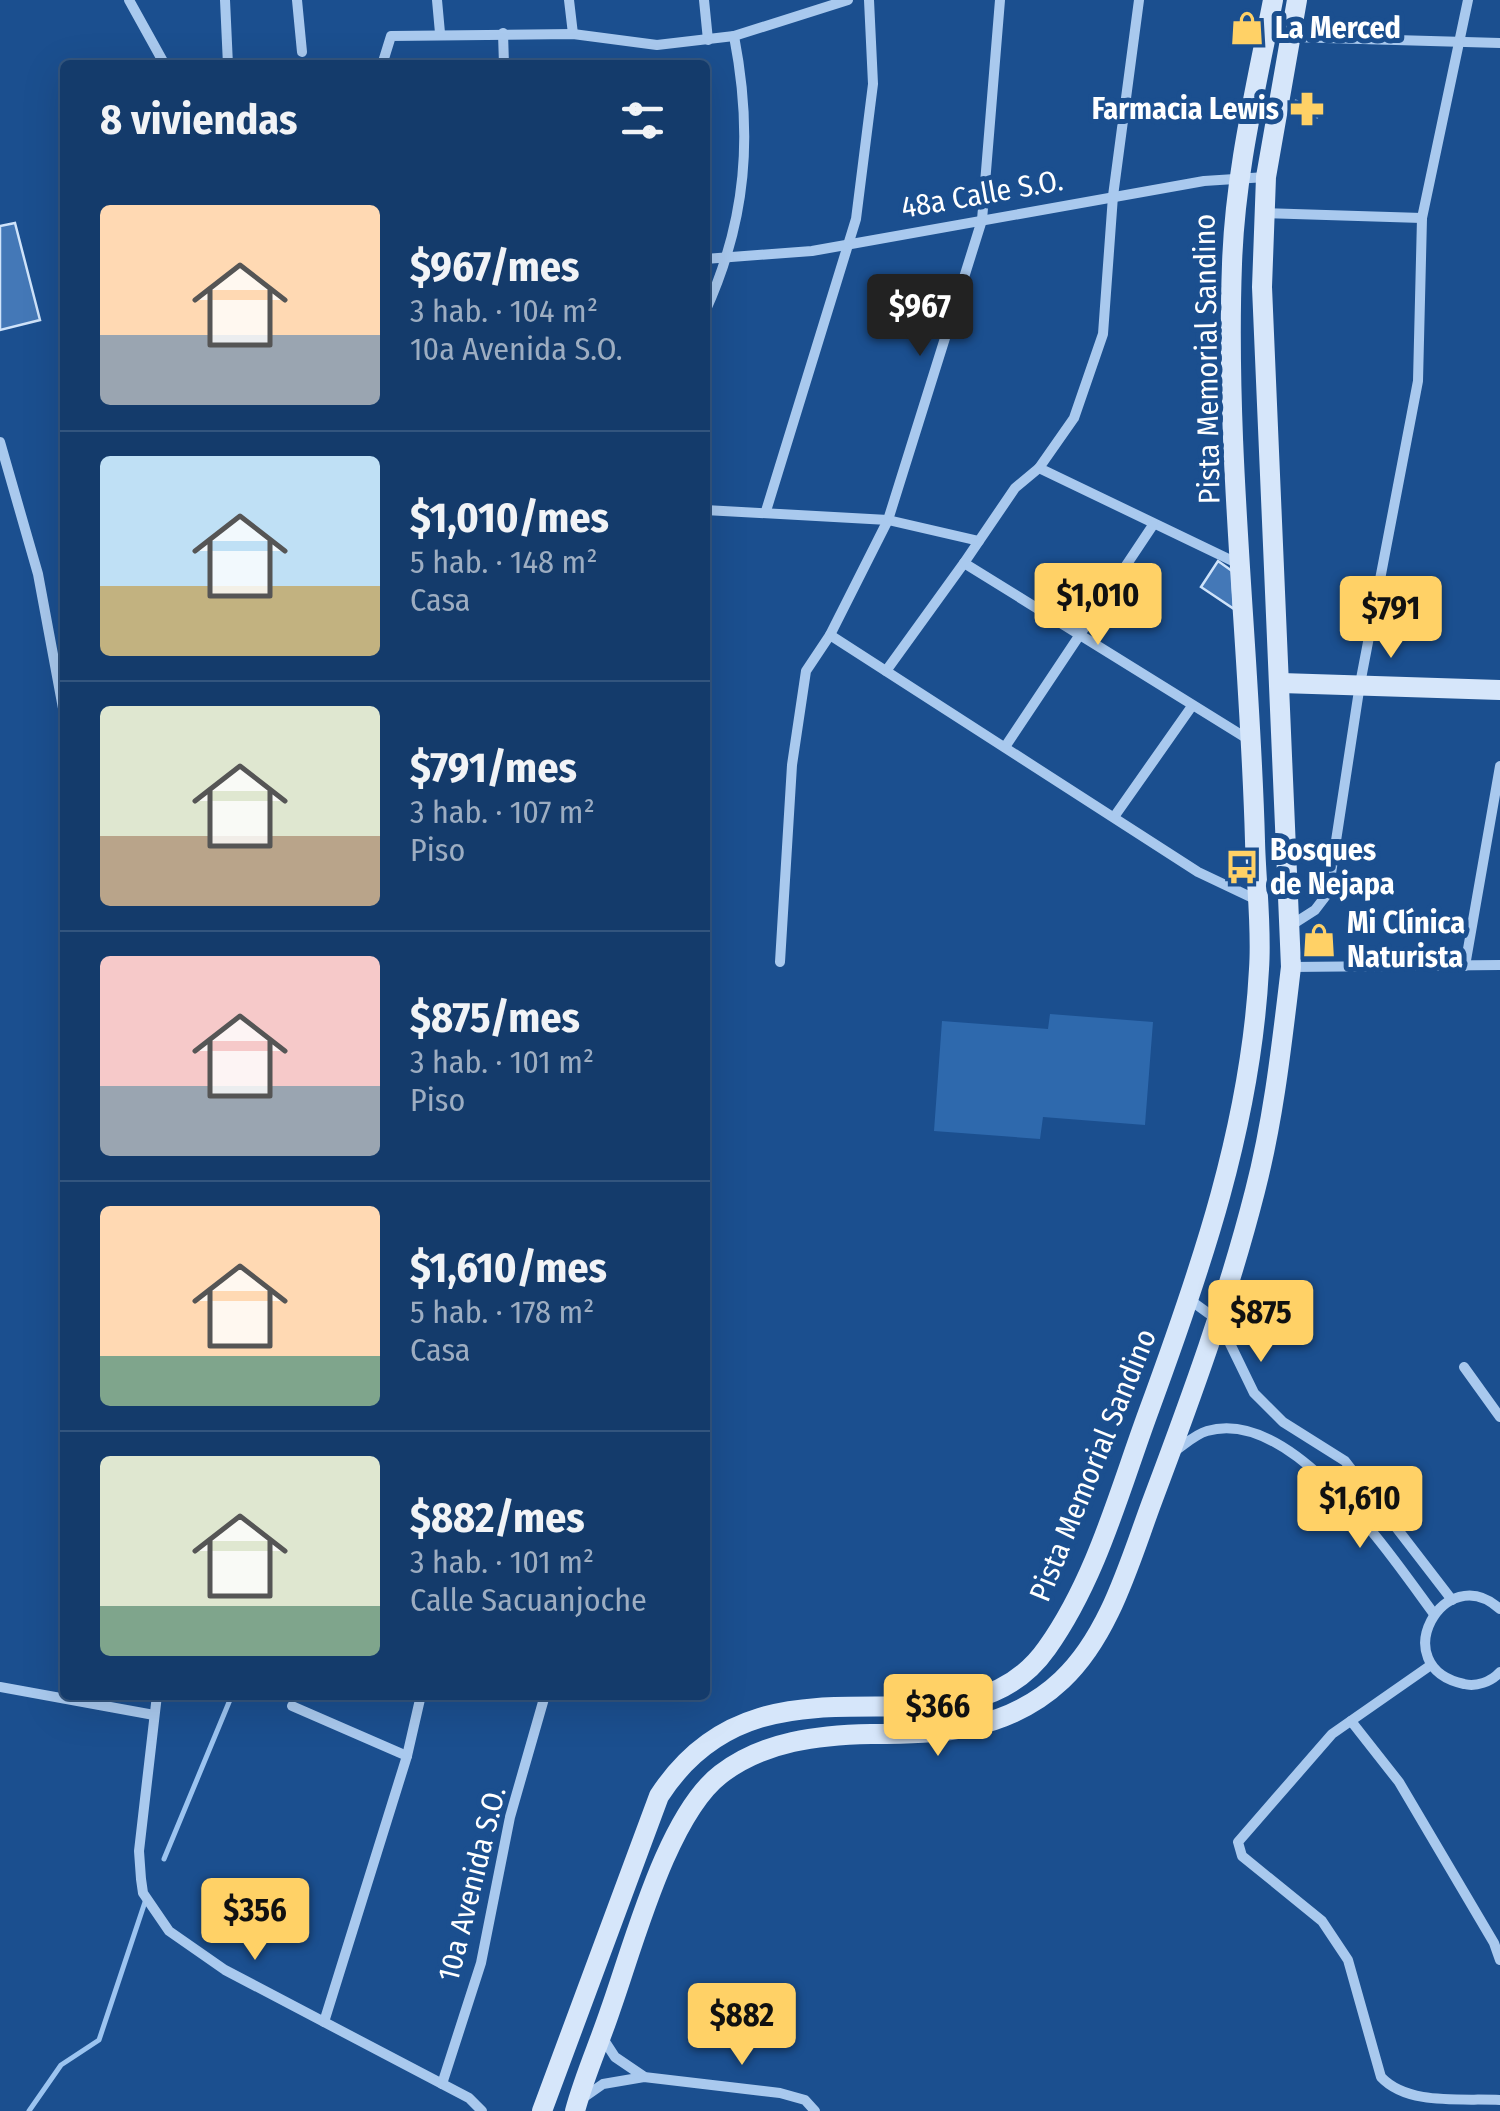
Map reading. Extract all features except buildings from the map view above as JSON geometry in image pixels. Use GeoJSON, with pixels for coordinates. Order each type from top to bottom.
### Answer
{"type":"FeatureCollection","features":[{"type":"Feature","properties":{"kind":"main road","name":"Pista Memorial Sandino"},"geometry":{"type":"LineString","coordinates":[[542,2111],[658,1796],[677,1768],[721,1731],[748,1718],[788,1708],[944,1704],[982,1695],[1013,1680],[1043,1655],[1074,1607],[1094,1561],[1190,1300],[1226,1184],[1247,1074],[1260,967],[1252,742],[1235,472],[1232,324],[1237,176],[1273,0]]}},
{"type":"Feature","properties":{"kind":"main road","name":"Pista Memorial Sandino"},"geometry":{"type":"LineString","coordinates":[[576,2107],[676,1837],[694,1803],[717,1776],[746,1757],[801,1738],[940,1734],[998,1722],[1064,1679],[1095,1637],[1119,1588],[1219,1321],[1256,1188],[1278,1079],[1291,967],[1264,343],[1263,213],[1297,0]]}},
{"type":"Feature","properties":{"kind":"main road"},"geometry":{"type":"LineString","coordinates":[[1281,683],[1500,690]]}},
{"type":"Feature","properties":{"kind":"street"},"geometry":{"type":"LineString","coordinates":[[128,0],[162,60]]}},
{"type":"Feature","properties":{"kind":"street"},"geometry":{"type":"LineString","coordinates":[[225,0],[228,60]]}},
{"type":"Feature","properties":{"kind":"street"},"geometry":{"type":"LineString","coordinates":[[297,0],[302,52]]}},
{"type":"Feature","properties":{"kind":"street"},"geometry":{"type":"LineString","coordinates":[[437,0],[440,32]]}},
{"type":"Feature","properties":{"kind":"street"},"geometry":{"type":"LineString","coordinates":[[570,0],[572,34]]}},
{"type":"Feature","properties":{"kind":"street"},"geometry":{"type":"LineString","coordinates":[[704,0],[708,40]]}},
{"type":"Feature","properties":{"kind":"street"},"geometry":{"type":"LineString","coordinates":[[384,60],[391,36],[440,32],[572,34],[657,46],[734,36],[846,0]]}},
{"type":"Feature","properties":{"kind":"street"},"geometry":{"type":"LineString","coordinates":[[766,511],[856,218],[873,84],[870,0]]}},
{"type":"Feature","properties":{"kind":"street"},"geometry":{"type":"LineString","coordinates":[[780,962],[792,764],[806,671],[830,635],[888,520],[982,220],[1000,0]]}},
{"type":"Feature","properties":{"kind":"street"},"geometry":{"type":"LineString","coordinates":[[886,671],[1015,488],[1039,468],[1074,418],[1103,334],[1113,196],[1139,0]]}},
{"type":"Feature","properties":{"kind":"street"},"geometry":{"type":"LineString","coordinates":[[1290,926],[1314,910],[1328,892],[1360,684],[1418,381],[1422,218],[1468,0]]}},
{"type":"Feature","properties":{"kind":"street"},"geometry":{"type":"LineString","coordinates":[[503,33],[504,60]]}},
{"type":"Feature","properties":{"kind":"street"},"geometry":{"type":"LineString","coordinates":[[710,301],[730,258],[746,98],[734,36]]}},
{"type":"Feature","properties":{"kind":"street"},"geometry":{"type":"LineString","coordinates":[[1289,37],[1500,43]]}},
{"type":"Feature","properties":{"kind":"street","name":"48a Calle S.O."},"geometry":{"type":"LineString","coordinates":[[710,259],[846,244],[1237,176],[1266,177]]}},
{"type":"Feature","properties":{"kind":"street"},"geometry":{"type":"LineString","coordinates":[[1263,213],[1422,218]]}},
{"type":"Feature","properties":{"kind":"street"},"geometry":{"type":"LineString","coordinates":[[0,442],[27,538],[60,695]]}},
{"type":"Feature","properties":{"kind":"street"},"geometry":{"type":"LineString","coordinates":[[1039,468],[1242,566]]}},
{"type":"Feature","properties":{"kind":"street"},"geometry":{"type":"LineString","coordinates":[[710,510],[888,520],[979,541]]}},
{"type":"Feature","properties":{"kind":"street"},"geometry":{"type":"LineString","coordinates":[[1005,747],[1083,635],[1152,525]]}},
{"type":"Feature","properties":{"kind":"street"},"geometry":{"type":"LineString","coordinates":[[964,564],[1252,742]]}},
{"type":"Feature","properties":{"kind":"street"},"geometry":{"type":"LineString","coordinates":[[830,635],[1198,872],[1257,900]]}},
{"type":"Feature","properties":{"kind":"street"},"geometry":{"type":"LineString","coordinates":[[1114,818],[1192,706]]}},
{"type":"Feature","properties":{"kind":"street"},"geometry":{"type":"LineString","coordinates":[[1465,966],[1500,766]]}},
{"type":"Feature","properties":{"kind":"street"},"geometry":{"type":"LineString","coordinates":[[1291,967],[1500,965]]}},
{"type":"Feature","properties":{"kind":"street"},"geometry":{"type":"LineString","coordinates":[[1190,1300],[1219,1321],[1254,1393],[1283,1422],[1345,1462],[1452,1600]]}},
{"type":"Feature","properties":{"kind":"street"},"geometry":{"type":"LineString","coordinates":[[1464,1367],[1500,1417]]}},
{"type":"Feature","properties":{"kind":"street"},"geometry":{"type":"LineString","coordinates":[[1274,1440],[1283,1422]]}},
{"type":"Feature","properties":{"kind":"street"},"geometry":{"type":"LineString","coordinates":[[1170,1454],[1203,1431],[1224,1428],[1274,1440],[1326,1477],[1434,1614]]}},
{"type":"Feature","properties":{"kind":"street"},"geometry":{"type":"LineString","coordinates":[[1500,1609],[1490,1600],[1467,1596],[1452,1600],[1434,1614],[1424,1643],[1431,1665],[1449,1681],[1472,1686],[1500,1672]]}},
{"type":"Feature","properties":{"kind":"street"},"geometry":{"type":"LineString","coordinates":[[1431,1665],[1332,1734],[1238,1842],[1242,1856],[1322,1921],[1348,1960],[1381,2077],[1393,2090],[1411,2095],[1500,2100]]}},
{"type":"Feature","properties":{"kind":"street"},"geometry":{"type":"LineString","coordinates":[[0,1687],[60,1698]]}},
{"type":"Feature","properties":{"kind":"street"},"geometry":{"type":"LineString","coordinates":[[69,1700],[154,1716]]}},
{"type":"Feature","properties":{"kind":"street"},"geometry":{"type":"LineString","coordinates":[[156,1700],[139,1851],[143,1893],[169,1931],[225,1970],[469,2098],[482,2111]]}},
{"type":"Feature","properties":{"kind":"street"},"geometry":{"type":"LineString","coordinates":[[324,2022],[407,1756],[420,1700]]}},
{"type":"Feature","properties":{"kind":"street","name":"10a Avenida S.O."},"geometry":{"type":"LineString","coordinates":[[442,2084],[481,1963],[510,1817],[544,1700]]}},
{"type":"Feature","properties":{"kind":"street"},"geometry":{"type":"LineString","coordinates":[[292,1706],[407,1756]]}},
{"type":"Feature","properties":{"kind":"street"},"geometry":{"type":"LineString","coordinates":[[1351,1720],[1399,1782],[1494,1942],[1500,1960]]}},
{"type":"Feature","properties":{"kind":"street"},"geometry":{"type":"LineString","coordinates":[[602,2037],[615,2057],[644,2076]]}},
{"type":"Feature","properties":{"kind":"street"},"geometry":{"type":"LineString","coordinates":[[576,2107],[594,2088],[644,2076],[780,2092],[815,2111]]}},
{"type":"Feature","properties":{"kind":"shaded area"},"geometry":{"type":"Polygon","coordinates":[[[1050,1014],[1153,1022],[1145,1125],[1043,1117],[1040,1139],[934,1131],[942,1021],[1048,1029],[1050,1014]]]}},
{"type":"Feature","properties":{"kind":"waterway"},"geometry":{"type":"LineString","coordinates":[[164,1859],[230,1700]]}},
{"type":"Feature","properties":{"kind":"waterway"},"geometry":{"type":"LineString","coordinates":[[29,2111],[61,2065],[99,2040],[145,1902]]}},
{"type":"Feature","properties":{"kind":"place","name":"La Merced"},"geometry":{"type":"Point","coordinates":[1247,28]}},
{"type":"Feature","properties":{"kind":"place","name":"Farmacia Lewis"},"geometry":{"type":"Point","coordinates":[1307,109]}},
{"type":"Feature","properties":{"kind":"place","name":"Bosques de Nejapa"},"geometry":{"type":"Point","coordinates":[1242,867]}},
{"type":"Feature","properties":{"kind":"place","name":"Mi Clínica Naturista"},"geometry":{"type":"Point","coordinates":[1319,940]}}]}
